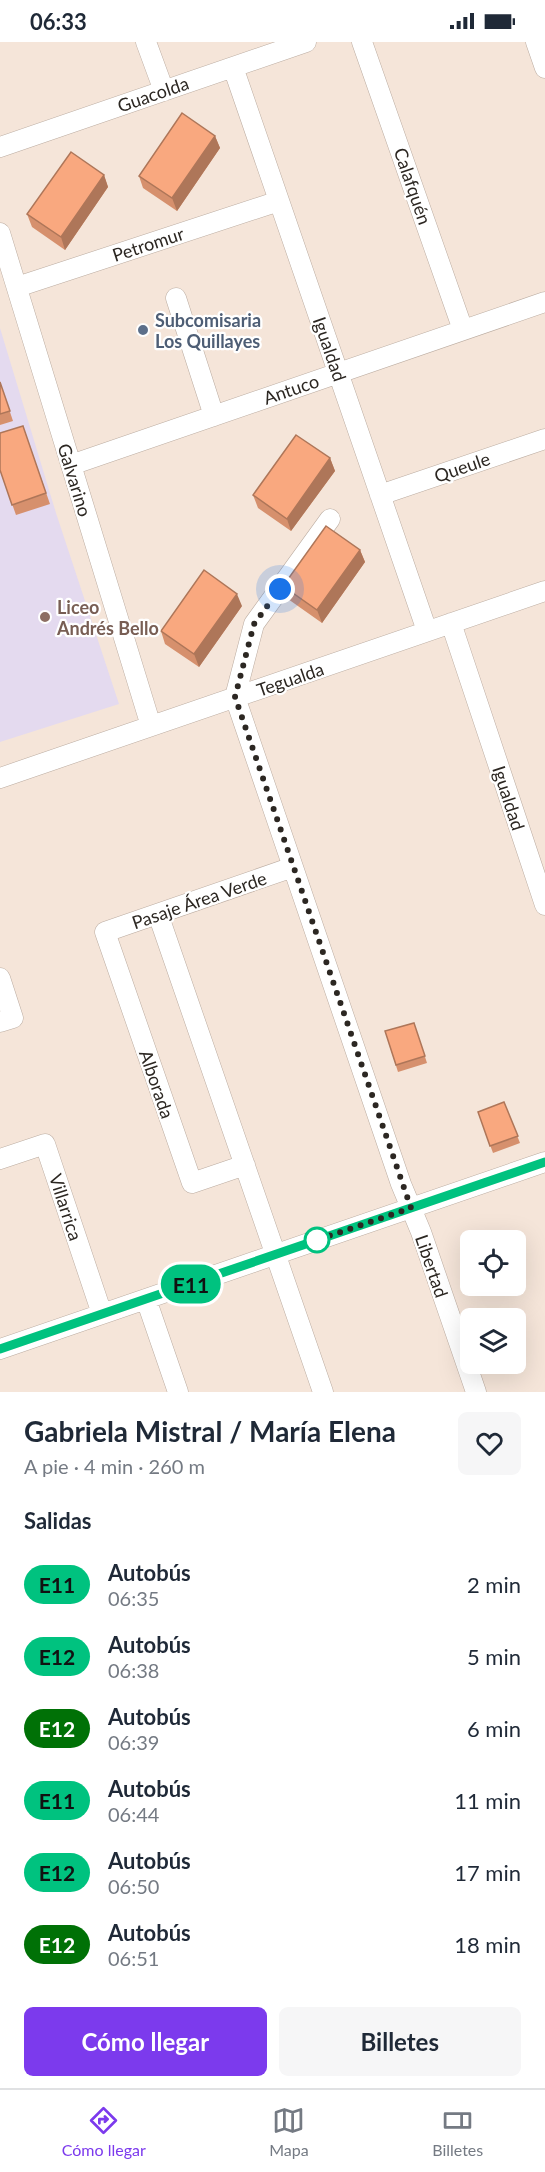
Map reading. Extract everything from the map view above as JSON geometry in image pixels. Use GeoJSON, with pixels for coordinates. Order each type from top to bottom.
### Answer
{"type":"FeatureCollection","features":[{"type":"Feature","properties":{"kind":"street"},"geometry":{"type":"LineString","coordinates":[[146,42],[164,91]]}},
{"type":"Feature","properties":{"kind":"street","name":"Guacolda"},"geometry":{"type":"LineString","coordinates":[[0,147],[306,42]]}},
{"type":"Feature","properties":{"kind":"street","name":"Calafquén"},"geometry":{"type":"LineString","coordinates":[[362,42],[463,330]]}},
{"type":"Feature","properties":{"kind":"street"},"geometry":{"type":"LineString","coordinates":[[536,42],[545,68]]}},
{"type":"Feature","properties":{"kind":"street","name":"Igualdad"},"geometry":{"type":"LineString","coordinates":[[233,67],[427,631]]}},
{"type":"Feature","properties":{"kind":"street","name":"Petromur"},"geometry":{"type":"LineString","coordinates":[[16,287],[279,201]]}},
{"type":"Feature","properties":{"kind":"street","name":"Galvarino"},"geometry":{"type":"LineString","coordinates":[[0,233],[151,726]]}},
{"type":"Feature","properties":{"kind":"street"},"geometry":{"type":"LineString","coordinates":[[176,298],[214,416]]}},
{"type":"Feature","properties":{"kind":"street","name":"Antuco"},"geometry":{"type":"LineString","coordinates":[[71,465],[545,302]]}},
{"type":"Feature","properties":{"kind":"street","name":"Queule"},"geometry":{"type":"LineString","coordinates":[[380,495],[545,439]]}},
{"type":"Feature","properties":{"kind":"street"},"geometry":{"type":"LineString","coordinates":[[235,697],[254,624],[330,519]]}},
{"type":"Feature","properties":{"kind":"street","name":"Tegualda"},"geometry":{"type":"LineString","coordinates":[[0,778],[545,591]]}},
{"type":"Feature","properties":{"kind":"street","name":"Igualdad"},"geometry":{"type":"LineString","coordinates":[[451,623],[545,904]]}},
{"type":"Feature","properties":{"kind":"street","name":"Libertad"},"geometry":{"type":"LineString","coordinates":[[235,697],[476,1392]]}},
{"type":"Feature","properties":{"kind":"street","name":"Pasaje Área Verde"},"geometry":{"type":"LineString","coordinates":[[105,932],[293,867]]}},
{"type":"Feature","properties":{"kind":"street"},"geometry":{"type":"LineString","coordinates":[[158,914],[323,1392]]}},
{"type":"Feature","properties":{"kind":"street","name":"Alborada"},"geometry":{"type":"LineString","coordinates":[[105,932],[192,1183],[245,1165]]}},
{"type":"Feature","properties":{"kind":"street"},"geometry":{"type":"LineString","coordinates":[[0,978],[7,1020]]}},
{"type":"Feature","properties":{"kind":"street","name":"Villarrica"},"geometry":{"type":"LineString","coordinates":[[0,1159],[45,1144],[102,1314]]}},
{"type":"Feature","properties":{"kind":"street"},"geometry":{"type":"LineString","coordinates":[[0,1349],[545,1162]]}},
{"type":"Feature","properties":{"kind":"street"},"geometry":{"type":"LineString","coordinates":[[146,1299],[178,1392]]}},
{"type":"Feature","properties":{"kind":"shaded area","name":"Liceo Andrés Bello"},"geometry":{"type":"Polygon","coordinates":[[[0,328],[56,513],[119,704],[0,742],[0,328]]]}},
{"type":"Feature","properties":{"kind":"building"},"geometry":{"type":"Polygon","coordinates":[[[182,113],[215,136],[172,198],[139,176],[182,113]]]}},
{"type":"Feature","properties":{"kind":"building"},"geometry":{"type":"Polygon","coordinates":[[[71,152],[104,175],[61,237],[27,214],[71,152]]]}},
{"type":"Feature","properties":{"kind":"building"},"geometry":{"type":"Polygon","coordinates":[[[0,382],[10,411],[0,414],[0,382]]]}},
{"type":"Feature","properties":{"kind":"building"},"geometry":{"type":"Polygon","coordinates":[[[23,426],[46,493],[12,505],[0,470],[0,433],[23,426]]]}},
{"type":"Feature","properties":{"kind":"building"},"geometry":{"type":"Polygon","coordinates":[[[296,435],[330,458],[287,519],[253,495],[296,435]]]}},
{"type":"Feature","properties":{"kind":"building"},"geometry":{"type":"Polygon","coordinates":[[[326,526],[360,550],[317,610],[283,586],[326,526]]]}},
{"type":"Feature","properties":{"kind":"building"},"geometry":{"type":"Polygon","coordinates":[[[204,570],[237,594],[194,654],[161,631],[204,570]]]}},
{"type":"Feature","properties":{"kind":"building"},"geometry":{"type":"Polygon","coordinates":[[[414,1023],[425,1056],[396,1065],[385,1031],[414,1023]]]}},
{"type":"Feature","properties":{"kind":"building"},"geometry":{"type":"Polygon","coordinates":[[[504,1102],[518,1136],[490,1146],[478,1112],[504,1102]]]}},
{"type":"Feature","properties":{"kind":"bus line","name":"E11"},"geometry":{"type":"LineString","coordinates":[[0,1349],[545,1162]]}},
{"type":"Feature","properties":{"kind":"place","name":"Subcomisaria Los Quillayes"},"geometry":{"type":"Point","coordinates":[143,330]}},
{"type":"Feature","properties":{"kind":"place","name":"Liceo Andrés Bello"},"geometry":{"type":"Point","coordinates":[45,617]}},
{"type":"Feature","properties":{"kind":"route"},"geometry":{"type":"LineString","coordinates":[[280,589],[254,624],[235,697],[411,1208],[317,1240]]}}]}
